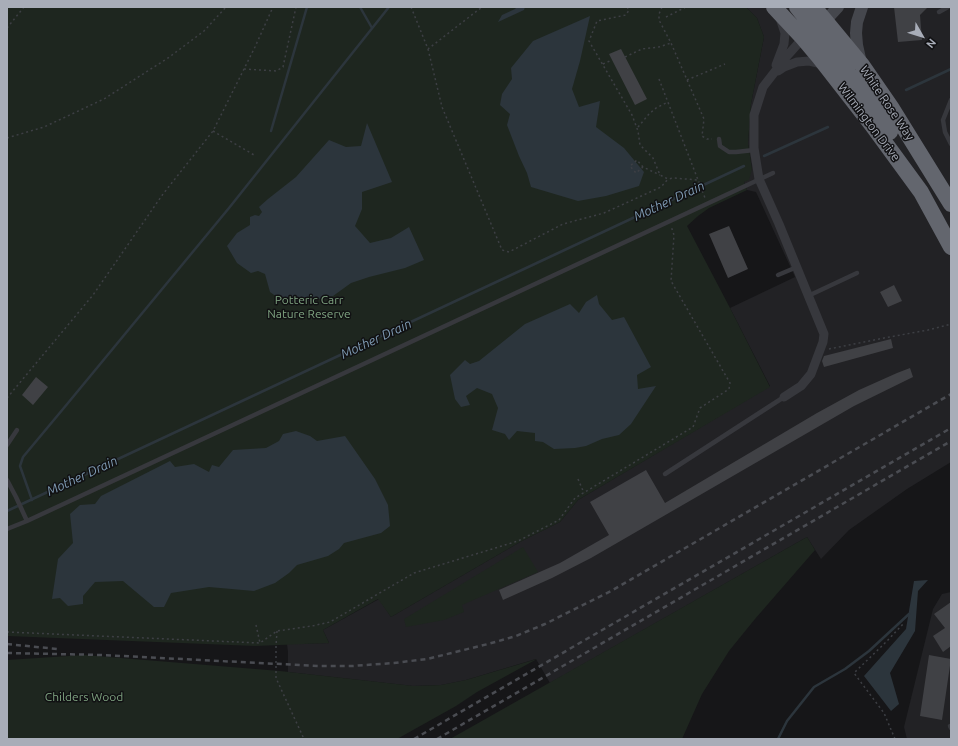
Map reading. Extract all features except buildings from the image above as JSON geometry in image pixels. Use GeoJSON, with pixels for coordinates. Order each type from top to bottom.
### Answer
{"type":"FeatureCollection","features":[{"type":"Feature","properties":{"kind":"highway"},"geometry":{"type":"LineString","coordinates":[[797,7],[805,17],[807,27],[803,38]]}},
{"type":"Feature","properties":{"kind":"highway","name":"Wilmington Drive"},"geometry":{"type":"LineString","coordinates":[[776,9],[803,38],[872,124],[921,192],[951,247]]}},
{"type":"Feature","properties":{"kind":"highway"},"geometry":{"type":"LineString","coordinates":[[820,15],[821,37],[869,101],[898,144],[909,164],[921,192]]}},
{"type":"Feature","properties":{"kind":"highway","name":"White Rose Way"},"geometry":{"type":"LineString","coordinates":[[820,15],[862,65],[891,107],[951,204]]}},
{"type":"Feature","properties":{"kind":"street"},"geometry":{"type":"LineString","coordinates":[[784,397],[801,386],[811,374],[824,342],[824,334],[759,179],[754,150],[754,115],[763,87],[772,75],[820,15],[838,7]]}},
{"type":"Feature","properties":{"kind":"street"},"geometry":{"type":"LineString","coordinates":[[862,7],[857,22],[856,33],[857,45],[862,65]]}},
{"type":"Feature","properties":{"kind":"street"},"geometry":{"type":"LineString","coordinates":[[772,75],[784,44],[785,33],[776,9]]}},
{"type":"Feature","properties":{"kind":"street"},"geometry":{"type":"LineString","coordinates":[[772,75],[784,67],[797,62],[809,61],[818,63],[831,72]]}},
{"type":"Feature","properties":{"kind":"lane"},"geometry":{"type":"LineString","coordinates":[[939,12],[948,7]]}},
{"type":"Feature","properties":{"kind":"lane"},"geometry":{"type":"LineString","coordinates":[[951,100],[943,120],[945,132],[951,144]]}},
{"type":"Feature","properties":{"kind":"lane"},"geometry":{"type":"LineString","coordinates":[[719,139],[720,146],[729,152],[754,150]]}},
{"type":"Feature","properties":{"kind":"lane"},"geometry":{"type":"LineString","coordinates":[[7,529],[773,173]]}},
{"type":"Feature","properties":{"kind":"lane"},"geometry":{"type":"LineString","coordinates":[[778,275],[797,267]]}},
{"type":"Feature","properties":{"kind":"lane"},"geometry":{"type":"LineString","coordinates":[[808,296],[857,273]]}},
{"type":"Feature","properties":{"kind":"lane"},"geometry":{"type":"LineString","coordinates":[[665,474],[784,397]]}},
{"type":"Feature","properties":{"kind":"lane"},"geometry":{"type":"LineString","coordinates":[[7,445],[17,430]]}},
{"type":"Feature","properties":{"kind":"lane"},"geometry":{"type":"LineString","coordinates":[[7,480],[27,521]]}},
{"type":"Feature","properties":{"kind":"path"},"geometry":{"type":"LineString","coordinates":[[7,28],[24,7]]}},
{"type":"Feature","properties":{"kind":"path"},"geometry":{"type":"LineString","coordinates":[[7,138],[44,127],[104,99],[168,58],[204,30],[226,7]]}},
{"type":"Feature","properties":{"kind":"path"},"geometry":{"type":"LineString","coordinates":[[7,398],[93,295],[164,194],[213,131],[273,7]]}},
{"type":"Feature","properties":{"kind":"path"},"geometry":{"type":"LineString","coordinates":[[244,68],[276,71],[283,67],[296,7]]}},
{"type":"Feature","properties":{"kind":"path"},"geometry":{"type":"LineString","coordinates":[[411,7],[428,49],[442,107],[502,250],[509,252],[563,224],[604,213],[661,187],[668,179]]}},
{"type":"Feature","properties":{"kind":"path"},"geometry":{"type":"LineString","coordinates":[[428,49],[482,7]]}},
{"type":"Feature","properties":{"kind":"path"},"geometry":{"type":"LineString","coordinates":[[627,7],[629,10],[626,15],[597,21],[589,41],[632,115],[638,131],[640,145],[653,158],[660,175]]}},
{"type":"Feature","properties":{"kind":"path"},"geometry":{"type":"LineString","coordinates":[[662,7],[659,14],[659,20],[671,43],[704,119],[702,136],[707,139],[719,139]]}},
{"type":"Feature","properties":{"kind":"path"},"geometry":{"type":"LineString","coordinates":[[666,17],[686,7]]}},
{"type":"Feature","properties":{"kind":"path"},"geometry":{"type":"LineString","coordinates":[[625,57],[642,49],[659,47],[671,43]]}},
{"type":"Feature","properties":{"kind":"path"},"geometry":{"type":"LineString","coordinates":[[603,64],[612,60]]}},
{"type":"Feature","properties":{"kind":"path"},"geometry":{"type":"LineString","coordinates":[[686,80],[725,64]]}},
{"type":"Feature","properties":{"kind":"path"},"geometry":{"type":"LineString","coordinates":[[659,79],[702,192]]}},
{"type":"Feature","properties":{"kind":"path"},"geometry":{"type":"LineString","coordinates":[[637,128],[656,108],[668,102]]}},
{"type":"Feature","properties":{"kind":"path"},"geometry":{"type":"LineString","coordinates":[[213,131],[254,155]]}},
{"type":"Feature","properties":{"kind":"path"},"geometry":{"type":"LineString","coordinates":[[643,167],[636,173],[630,166],[637,160],[643,167],[668,179],[698,180]]}},
{"type":"Feature","properties":{"kind":"path"},"geometry":{"type":"LineString","coordinates":[[7,632],[260,643],[277,631],[330,622],[414,573],[518,541],[559,520],[575,498],[693,427],[700,408],[729,389],[730,383],[671,282],[674,235],[670,221]]}},
{"type":"Feature","properties":{"kind":"path"},"geometry":{"type":"LineString","coordinates":[[819,352],[951,324]]}},
{"type":"Feature","properties":{"kind":"path"},"geometry":{"type":"LineString","coordinates":[[578,479],[584,493]]}},
{"type":"Feature","properties":{"kind":"path"},"geometry":{"type":"LineString","coordinates":[[895,739],[884,713],[854,673],[904,622]]}},
{"type":"Feature","properties":{"kind":"path"},"geometry":{"type":"LineString","coordinates":[[256,625],[260,643]]}},
{"type":"Feature","properties":{"kind":"path"},"geometry":{"type":"LineString","coordinates":[[277,631],[276,678],[304,739]]}},
{"type":"Feature","properties":{"kind":"shaded area"},"geometry":{"type":"Polygon","coordinates":[[[517,7],[525,7],[524,10],[498,22],[502,15],[517,7]]]}},
{"type":"Feature","properties":{"kind":"shaded area"},"geometry":{"type":"Polygon","coordinates":[[[746,7],[951,7],[951,462],[907,489],[849,530],[821,559],[807,537],[550,683],[536,659],[466,680],[441,685],[413,686],[288,672],[287,644],[329,643],[323,630],[379,599],[391,617],[520,542],[560,522],[578,500],[770,386],[730,308],[795,277],[756,192],[747,190],[744,182],[752,169],[748,143],[751,104],[764,37],[757,18],[746,7]]]}},
{"type":"Feature","properties":{"kind":"shaded area"},"geometry":{"type":"Polygon","coordinates":[[[590,16],[572,89],[579,107],[600,101],[596,127],[624,148],[644,172],[639,186],[606,196],[578,201],[531,187],[527,173],[507,125],[510,114],[500,105],[502,94],[512,79],[511,68],[533,41],[590,16]]]}},
{"type":"Feature","properties":{"kind":"shaded area"},"geometry":{"type":"Polygon","coordinates":[[[367,123],[392,182],[362,192],[362,209],[355,226],[370,243],[391,238],[409,227],[424,260],[405,268],[351,283],[333,296],[293,304],[277,297],[270,292],[265,274],[258,271],[251,273],[237,263],[227,246],[237,233],[250,225],[250,217],[255,215],[259,216],[262,212],[259,207],[296,177],[329,140],[346,147],[361,146],[367,123]]]}},
{"type":"Feature","properties":{"kind":"shaded area"},"geometry":{"type":"Polygon","coordinates":[[[597,295],[599,304],[612,320],[624,317],[651,367],[637,375],[638,389],[656,386],[631,424],[619,435],[602,439],[586,446],[554,449],[543,442],[535,441],[535,433],[517,431],[509,440],[505,434],[492,430],[498,408],[492,394],[477,388],[466,396],[470,405],[461,407],[455,399],[450,375],[465,360],[470,364],[479,361],[525,324],[570,304],[579,313],[586,302],[597,295]]]}},
{"type":"Feature","properties":{"kind":"shaded area"},"geometry":{"type":"Polygon","coordinates":[[[296,431],[310,436],[317,441],[345,436],[375,479],[388,505],[390,526],[381,533],[344,543],[339,549],[328,556],[297,565],[275,583],[254,591],[209,587],[171,593],[164,607],[154,607],[123,581],[95,582],[83,596],[83,604],[68,606],[60,598],[52,599],[58,559],[73,543],[70,514],[80,505],[95,504],[101,496],[170,461],[175,467],[194,464],[209,472],[212,465],[219,467],[233,450],[266,448],[279,441],[283,434],[296,431]]]}},
{"type":"Feature","properties":{"kind":"shaded area"},"geometry":{"type":"Polygon","coordinates":[[[928,580],[918,591],[915,631],[890,673],[899,704],[891,711],[864,676],[906,629],[914,581],[928,580]]]}},
{"type":"Feature","properties":{"kind":"shaded area"},"geometry":{"type":"Polygon","coordinates":[[[951,592],[951,739],[907,739],[904,727],[933,609],[942,594],[951,592]]]}},
{"type":"Feature","properties":{"kind":"green space","name":"Potteric Carr Nature Reserve"},"geometry":{"type":"Polygon","coordinates":[[[7,7],[746,7],[757,18],[764,37],[751,104],[748,143],[752,169],[749,180],[744,182],[747,190],[709,208],[687,226],[770,387],[578,500],[560,522],[520,542],[391,617],[378,599],[323,630],[329,643],[255,646],[7,636],[7,7]]]}},
{"type":"Feature","properties":{"kind":"green space"},"geometry":{"type":"Polygon","coordinates":[[[807,537],[815,550],[729,651],[702,694],[682,739],[450,739],[807,537]]]}},
{"type":"Feature","properties":{"kind":"green space"},"geometry":{"type":"Polygon","coordinates":[[[523,547],[538,572],[462,605],[464,612],[444,620],[406,627],[404,619],[523,547]]]}},
{"type":"Feature","properties":{"kind":"green space","name":"Childers Wood"},"geometry":{"type":"Polygon","coordinates":[[[84,655],[280,671],[414,686],[441,685],[466,680],[537,659],[397,739],[7,739],[7,660],[84,655]]]}},
{"type":"Feature","properties":{"kind":"waterway"},"geometry":{"type":"LineString","coordinates":[[271,131],[307,7]]}},
{"type":"Feature","properties":{"kind":"waterway"},"geometry":{"type":"LineString","coordinates":[[360,7],[372,28]]}},
{"type":"Feature","properties":{"kind":"waterway"},"geometry":{"type":"LineString","coordinates":[[32,500],[20,466],[23,457],[229,208],[389,7]]}},
{"type":"Feature","properties":{"kind":"waterway","name":"Mother Drain"},"geometry":{"type":"LineString","coordinates":[[906,90],[951,69]]}},
{"type":"Feature","properties":{"kind":"waterway","name":"Mother Drain"},"geometry":{"type":"LineString","coordinates":[[764,156],[828,127]]}},
{"type":"Feature","properties":{"kind":"waterway","name":"Mother Drain"},"geometry":{"type":"LineString","coordinates":[[7,511],[744,166]]}},
{"type":"Feature","properties":{"kind":"waterway"},"geometry":{"type":"LineString","coordinates":[[778,739],[787,721],[814,687],[845,669],[869,651],[909,614]]}},
{"type":"Feature","properties":{"kind":"railway"},"geometry":{"type":"LineString","coordinates":[[7,653],[102,655],[319,666],[352,666],[427,659],[488,644],[516,636],[545,624],[611,591],[951,394]]}},
{"type":"Feature","properties":{"kind":"railway"},"geometry":{"type":"LineString","coordinates":[[414,739],[951,428]]}},
{"type":"Feature","properties":{"kind":"railway"},"geometry":{"type":"LineString","coordinates":[[437,739],[951,441]]}},
{"type":"Feature","properties":{"kind":"railway"},"geometry":{"type":"LineString","coordinates":[[7,644],[57,649]]}}]}
